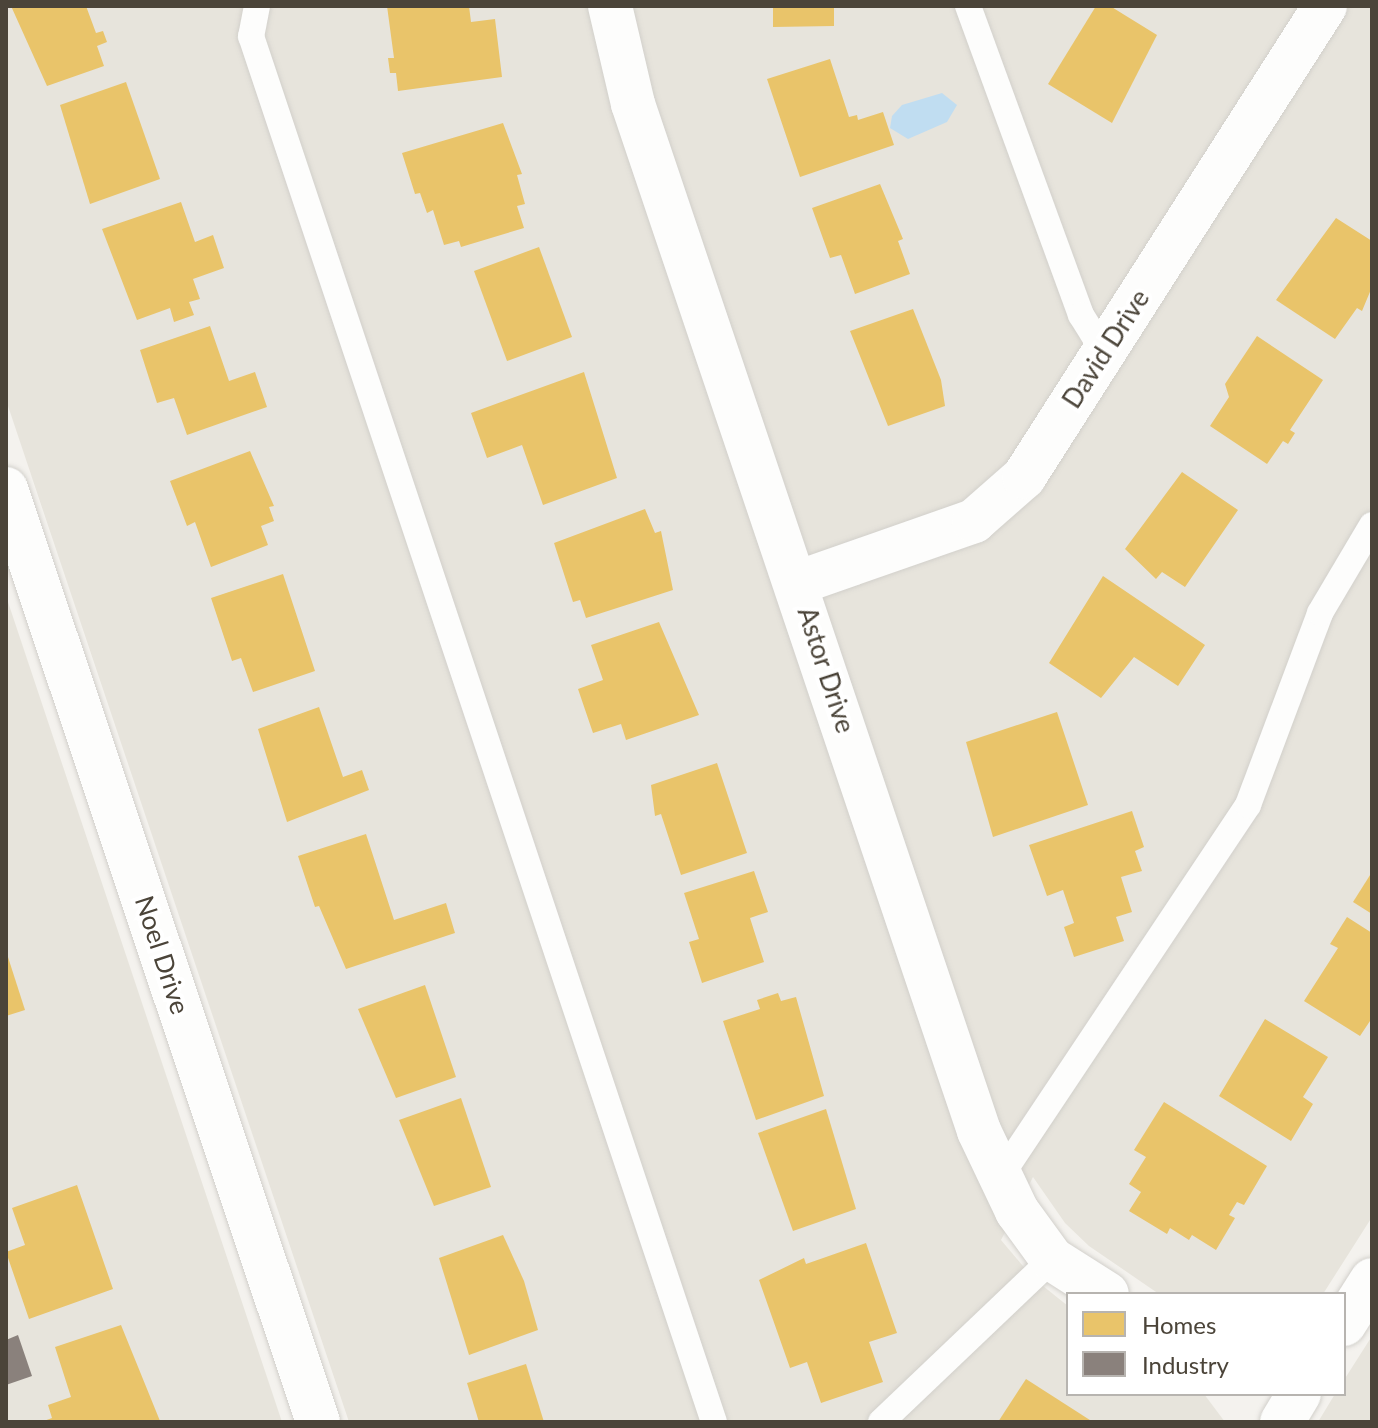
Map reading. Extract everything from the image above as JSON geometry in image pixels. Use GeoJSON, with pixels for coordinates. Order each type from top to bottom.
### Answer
{"type":"FeatureCollection","features":[{"type":"Feature","properties":{"kind":"street","name":"Astor Drive"},"geometry":{"type":"LineString","coordinates":[[610,6],[633,104],[797,583],[979,1131],[1000,1177],[1052,1259],[1104,1292]]}},
{"type":"Feature","properties":{"kind":"street","name":"David Drive"},"geometry":{"type":"LineString","coordinates":[[797,583],[974,521],[1024,477],[1325,6]]}},
{"type":"Feature","properties":{"kind":"street","name":"Noel Drive"},"geometry":{"type":"LineString","coordinates":[[6,489],[318,1422]]}},
{"type":"Feature","properties":{"kind":"street"},"geometry":{"type":"LineString","coordinates":[[1346,1321],[1372,1280]]}},
{"type":"Feature","properties":{"kind":"lane"},"geometry":{"type":"LineString","coordinates":[[257,6],[251,36],[714,1422]]}},
{"type":"Feature","properties":{"kind":"lane"},"geometry":{"type":"LineString","coordinates":[[968,6],[1081,315],[1104,352]]}},
{"type":"Feature","properties":{"kind":"lane"},"geometry":{"type":"LineString","coordinates":[[1000,1177],[1248,805],[1320,613],[1372,525]]}},
{"type":"Feature","properties":{"kind":"lane"},"geometry":{"type":"LineString","coordinates":[[881,1422],[1052,1259]]}},
{"type":"Feature","properties":{"kind":"shaded area"},"geometry":{"type":"Polygon","coordinates":[[[6,6],[1372,6],[1372,1217],[1324,1292],[1156,1292],[1089,1246],[1065,1223],[1033,1177],[1001,1240],[1033,1278],[1066,1304],[1066,1396],[1206,1396],[1225,1422],[349,1422],[6,400],[6,6]]]}},
{"type":"Feature","properties":{"kind":"shaded area"},"geometry":{"type":"Polygon","coordinates":[[[6,596],[282,1422],[6,1422],[6,596]]]}},
{"type":"Feature","properties":{"kind":"shaded area"},"geometry":{"type":"Polygon","coordinates":[[[1372,1336],[1372,1422],[1318,1422],[1334,1396],[1346,1396],[1346,1377],[1372,1336]]]}},
{"type":"Feature","properties":{"kind":"water"},"geometry":{"type":"Polygon","coordinates":[[[942,93],[957,105],[947,122],[908,139],[890,128],[892,116],[902,105],[942,93]]]}},
{"type":"Feature","properties":{"kind":"building: Homes"},"geometry":{"type":"Polygon","coordinates":[[[11,6],[86,6],[96,33],[103,31],[107,42],[97,46],[104,66],[47,86],[11,6]]]}},
{"type":"Feature","properties":{"kind":"building: Homes"},"geometry":{"type":"Polygon","coordinates":[[[387,6],[469,6],[471,22],[495,19],[502,77],[398,91],[396,73],[390,73],[388,58],[394,58],[387,6]]]}},
{"type":"Feature","properties":{"kind":"building: Homes"},"geometry":{"type":"Polygon","coordinates":[[[773,6],[834,6],[834,26],[773,27],[773,6]]]}},
{"type":"Feature","properties":{"kind":"building: Homes"},"geometry":{"type":"Polygon","coordinates":[[[1096,6],[1110,6],[1157,35],[1112,123],[1048,84],[1096,6]]]}},
{"type":"Feature","properties":{"kind":"building: Homes"},"geometry":{"type":"Polygon","coordinates":[[[830,59],[849,117],[857,115],[858,120],[883,112],[894,145],[800,177],[767,79],[830,59]]]}},
{"type":"Feature","properties":{"kind":"building: Homes"},"geometry":{"type":"Polygon","coordinates":[[[126,82],[160,179],[90,204],[60,105],[126,82]]]}},
{"type":"Feature","properties":{"kind":"building: Homes"},"geometry":{"type":"Polygon","coordinates":[[[503,123],[522,174],[517,175],[525,204],[517,206],[524,228],[461,247],[459,241],[444,245],[433,210],[427,213],[420,193],[415,194],[402,153],[503,123]]]}},
{"type":"Feature","properties":{"kind":"building: Homes"},"geometry":{"type":"Polygon","coordinates":[[[880,184],[903,239],[898,241],[910,274],[855,294],[841,255],[830,258],[812,208],[880,184]]]}},
{"type":"Feature","properties":{"kind":"building: Homes"},"geometry":{"type":"Polygon","coordinates":[[[181,202],[195,242],[213,235],[224,268],[193,279],[200,299],[189,302],[194,315],[174,322],[170,308],[137,320],[102,229],[181,202]]]}},
{"type":"Feature","properties":{"kind":"building: Homes"},"geometry":{"type":"Polygon","coordinates":[[[1336,218],[1372,241],[1372,287],[1362,311],[1357,308],[1335,339],[1276,300],[1336,218]]]}},
{"type":"Feature","properties":{"kind":"building: Homes"},"geometry":{"type":"Polygon","coordinates":[[[539,247],[572,337],[507,361],[474,271],[539,247]]]}},
{"type":"Feature","properties":{"kind":"building: Homes"},"geometry":{"type":"Polygon","coordinates":[[[913,309],[941,380],[945,406],[888,426],[850,331],[913,309]]]}},
{"type":"Feature","properties":{"kind":"building: Homes"},"geometry":{"type":"Polygon","coordinates":[[[210,326],[229,381],[255,372],[267,407],[187,435],[174,398],[157,403],[140,350],[210,326]]]}},
{"type":"Feature","properties":{"kind":"building: Homes"},"geometry":{"type":"Polygon","coordinates":[[[1257,336],[1323,380],[1290,430],[1295,433],[1288,444],[1283,441],[1267,464],[1210,426],[1229,397],[1225,384],[1257,336]]]}},
{"type":"Feature","properties":{"kind":"building: Homes"},"geometry":{"type":"Polygon","coordinates":[[[584,372],[617,478],[543,505],[522,445],[487,458],[471,413],[584,372]]]}},
{"type":"Feature","properties":{"kind":"building: Homes"},"geometry":{"type":"Polygon","coordinates":[[[250,451],[274,506],[269,507],[274,521],[261,526],[268,545],[211,567],[195,522],[187,526],[170,481],[250,451]]]}},
{"type":"Feature","properties":{"kind":"building: Homes"},"geometry":{"type":"Polygon","coordinates":[[[1182,472],[1238,510],[1185,587],[1162,572],[1156,579],[1125,549],[1182,472]]]}},
{"type":"Feature","properties":{"kind":"building: Homes"},"geometry":{"type":"Polygon","coordinates":[[[645,509],[655,533],[661,531],[673,590],[586,618],[580,600],[573,602],[554,543],[645,509]]]}},
{"type":"Feature","properties":{"kind":"building: Homes"},"geometry":{"type":"Polygon","coordinates":[[[283,574],[315,671],[253,692],[241,658],[232,661],[211,598],[283,574]]]}},
{"type":"Feature","properties":{"kind":"building: Homes"},"geometry":{"type":"Polygon","coordinates":[[[1103,576],[1205,645],[1178,686],[1134,657],[1101,698],[1049,663],[1103,576]]]}},
{"type":"Feature","properties":{"kind":"building: Homes"},"geometry":{"type":"Polygon","coordinates":[[[659,622],[699,715],[626,740],[621,724],[593,733],[578,689],[603,680],[591,645],[659,622]]]}},
{"type":"Feature","properties":{"kind":"building: Homes"},"geometry":{"type":"Polygon","coordinates":[[[319,707],[343,777],[362,770],[369,790],[287,822],[258,729],[319,707]]]}},
{"type":"Feature","properties":{"kind":"building: Homes"},"geometry":{"type":"Polygon","coordinates":[[[1057,712],[1088,805],[993,837],[966,742],[1057,712]]]}},
{"type":"Feature","properties":{"kind":"building: Homes"},"geometry":{"type":"Polygon","coordinates":[[[717,763],[747,853],[681,875],[661,814],[655,816],[651,785],[717,763]]]}},
{"type":"Feature","properties":{"kind":"building: Homes"},"geometry":{"type":"Polygon","coordinates":[[[1132,811],[1144,847],[1135,851],[1142,871],[1121,877],[1132,912],[1116,917],[1124,941],[1074,957],[1064,927],[1074,923],[1063,890],[1047,896],[1029,845],[1132,811]]]}},
{"type":"Feature","properties":{"kind":"building: Homes"},"geometry":{"type":"Polygon","coordinates":[[[366,834],[394,920],[446,903],[455,933],[346,969],[319,906],[315,907],[298,856],[366,834]]]}},
{"type":"Feature","properties":{"kind":"building: Homes"},"geometry":{"type":"Polygon","coordinates":[[[754,871],[768,912],[750,918],[764,962],[702,983],[689,942],[699,939],[684,893],[754,871]]]}},
{"type":"Feature","properties":{"kind":"building: Homes"},"geometry":{"type":"Polygon","coordinates":[[[1372,872],[1372,914],[1353,902],[1372,872]]]}},
{"type":"Feature","properties":{"kind":"building: Homes"},"geometry":{"type":"Polygon","coordinates":[[[1347,917],[1372,933],[1372,1018],[1360,1036],[1304,1001],[1338,948],[1330,944],[1347,917]]]}},
{"type":"Feature","properties":{"kind":"building: Homes"},"geometry":{"type":"Polygon","coordinates":[[[6,955],[25,1010],[6,1016],[6,955]]]}},
{"type":"Feature","properties":{"kind":"building: Homes"},"geometry":{"type":"Polygon","coordinates":[[[425,985],[456,1077],[396,1098],[358,1009],[425,985]]]}},
{"type":"Feature","properties":{"kind":"building: Homes"},"geometry":{"type":"Polygon","coordinates":[[[778,993],[781,1001],[796,997],[824,1096],[756,1120],[723,1021],[760,1009],[757,1000],[778,993]]]}},
{"type":"Feature","properties":{"kind":"building: Homes"},"geometry":{"type":"Polygon","coordinates":[[[1265,1019],[1328,1057],[1303,1097],[1313,1104],[1291,1141],[1219,1096],[1265,1019]]]}},
{"type":"Feature","properties":{"kind":"building: Homes"},"geometry":{"type":"Polygon","coordinates":[[[461,1098],[491,1187],[434,1206],[399,1120],[461,1098]]]}},
{"type":"Feature","properties":{"kind":"building: Homes"},"geometry":{"type":"Polygon","coordinates":[[[1164,1102],[1267,1166],[1244,1205],[1237,1202],[1229,1215],[1235,1218],[1216,1250],[1192,1235],[1189,1240],[1170,1228],[1167,1234],[1129,1211],[1141,1192],[1129,1184],[1146,1157],[1134,1150],[1164,1102]]]}},
{"type":"Feature","properties":{"kind":"building: Homes"},"geometry":{"type":"Polygon","coordinates":[[[826,1109],[856,1209],[793,1231],[758,1133],[826,1109]]]}},
{"type":"Feature","properties":{"kind":"building: Homes"},"geometry":{"type":"Polygon","coordinates":[[[77,1185],[113,1289],[29,1319],[6,1252],[25,1245],[12,1208],[77,1185]]]}},
{"type":"Feature","properties":{"kind":"building: Homes"},"geometry":{"type":"Polygon","coordinates":[[[503,1235],[524,1281],[538,1330],[469,1355],[439,1258],[503,1235]]]}},
{"type":"Feature","properties":{"kind":"building: Homes"},"geometry":{"type":"Polygon","coordinates":[[[866,1243],[897,1333],[869,1342],[883,1382],[821,1403],[807,1362],[790,1368],[759,1280],[804,1258],[806,1264],[866,1243]]]}},
{"type":"Feature","properties":{"kind":"building: Homes"},"geometry":{"type":"Polygon","coordinates":[[[121,1325],[160,1421],[41,1422],[52,1418],[48,1405],[71,1397],[55,1347],[121,1325]]]}},
{"type":"Feature","properties":{"kind":"building: Homes"},"geometry":{"type":"Polygon","coordinates":[[[526,1364],[544,1422],[479,1422],[467,1383],[526,1364]]]}},
{"type":"Feature","properties":{"kind":"building: Homes"},"geometry":{"type":"Polygon","coordinates":[[[1026,1379],[1093,1422],[998,1422],[1026,1379]]]}},
{"type":"Feature","properties":{"kind":"building: Industry"},"geometry":{"type":"Polygon","coordinates":[[[18,1335],[32,1376],[6,1385],[6,1340],[18,1335]]]}}]}
